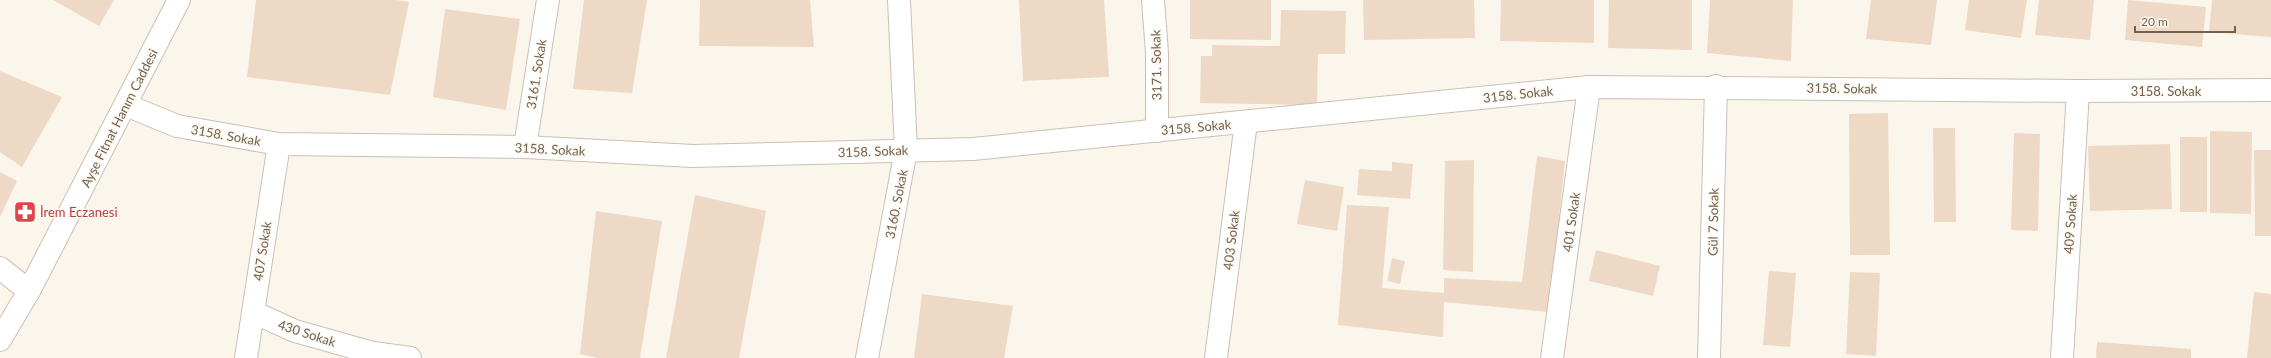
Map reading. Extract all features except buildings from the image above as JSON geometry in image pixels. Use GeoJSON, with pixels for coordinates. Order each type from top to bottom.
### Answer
{"type":"FeatureCollection","features":[{"type":"Feature","properties":{"kind":"street","name":"Ayşe Fitnat Hanım Caddesi"},"geometry":{"type":"LineString","coordinates":[[0,340],[29,292],[179,0]]}},
{"type":"Feature","properties":{"kind":"street","name":"3161. Sokak"},"geometry":{"type":"LineString","coordinates":[[525,147],[548,0]]}},
{"type":"Feature","properties":{"kind":"street","name":"3160. Sokak"},"geometry":{"type":"LineString","coordinates":[[867,358],[906,150],[899,0]]}},
{"type":"Feature","properties":{"kind":"street","name":"3171. Sokak"},"geometry":{"type":"LineString","coordinates":[[1153,0],[1157,53],[1157,131]]}},
{"type":"Feature","properties":{"kind":"street","name":"3158. Sokak"},"geometry":{"type":"LineString","coordinates":[[126,105],[177,126],[279,144],[525,147],[693,156],[973,149],[1589,86],[1716,86],[2078,91],[2271,90]]}},
{"type":"Feature","properties":{"kind":"street","name":"401 Sokak"},"geometry":{"type":"LineString","coordinates":[[1552,358],[1589,86]]}},
{"type":"Feature","properties":{"kind":"street","name":"Gül 7 Sokak"},"geometry":{"type":"LineString","coordinates":[[1709,358],[1716,86]]}},
{"type":"Feature","properties":{"kind":"street","name":"409 Sokak"},"geometry":{"type":"LineString","coordinates":[[2062,358],[2078,91]]}},
{"type":"Feature","properties":{"kind":"street","name":"403 Sokak"},"geometry":{"type":"LineString","coordinates":[[1216,358],[1246,122]]}},
{"type":"Feature","properties":{"kind":"street","name":"407 Sokak"},"geometry":{"type":"LineString","coordinates":[[246,358],[279,144]]}},
{"type":"Feature","properties":{"kind":"street"},"geometry":{"type":"LineString","coordinates":[[0,268],[29,292]]}},
{"type":"Feature","properties":{"kind":"street","name":"430 Sokak"},"geometry":{"type":"LineString","coordinates":[[253,312],[295,332],[373,353],[410,358]]}},
{"type":"Feature","properties":{"kind":"place","name":"İrem Eczanesi"},"geometry":{"type":"Point","coordinates":[25,212]}}]}
